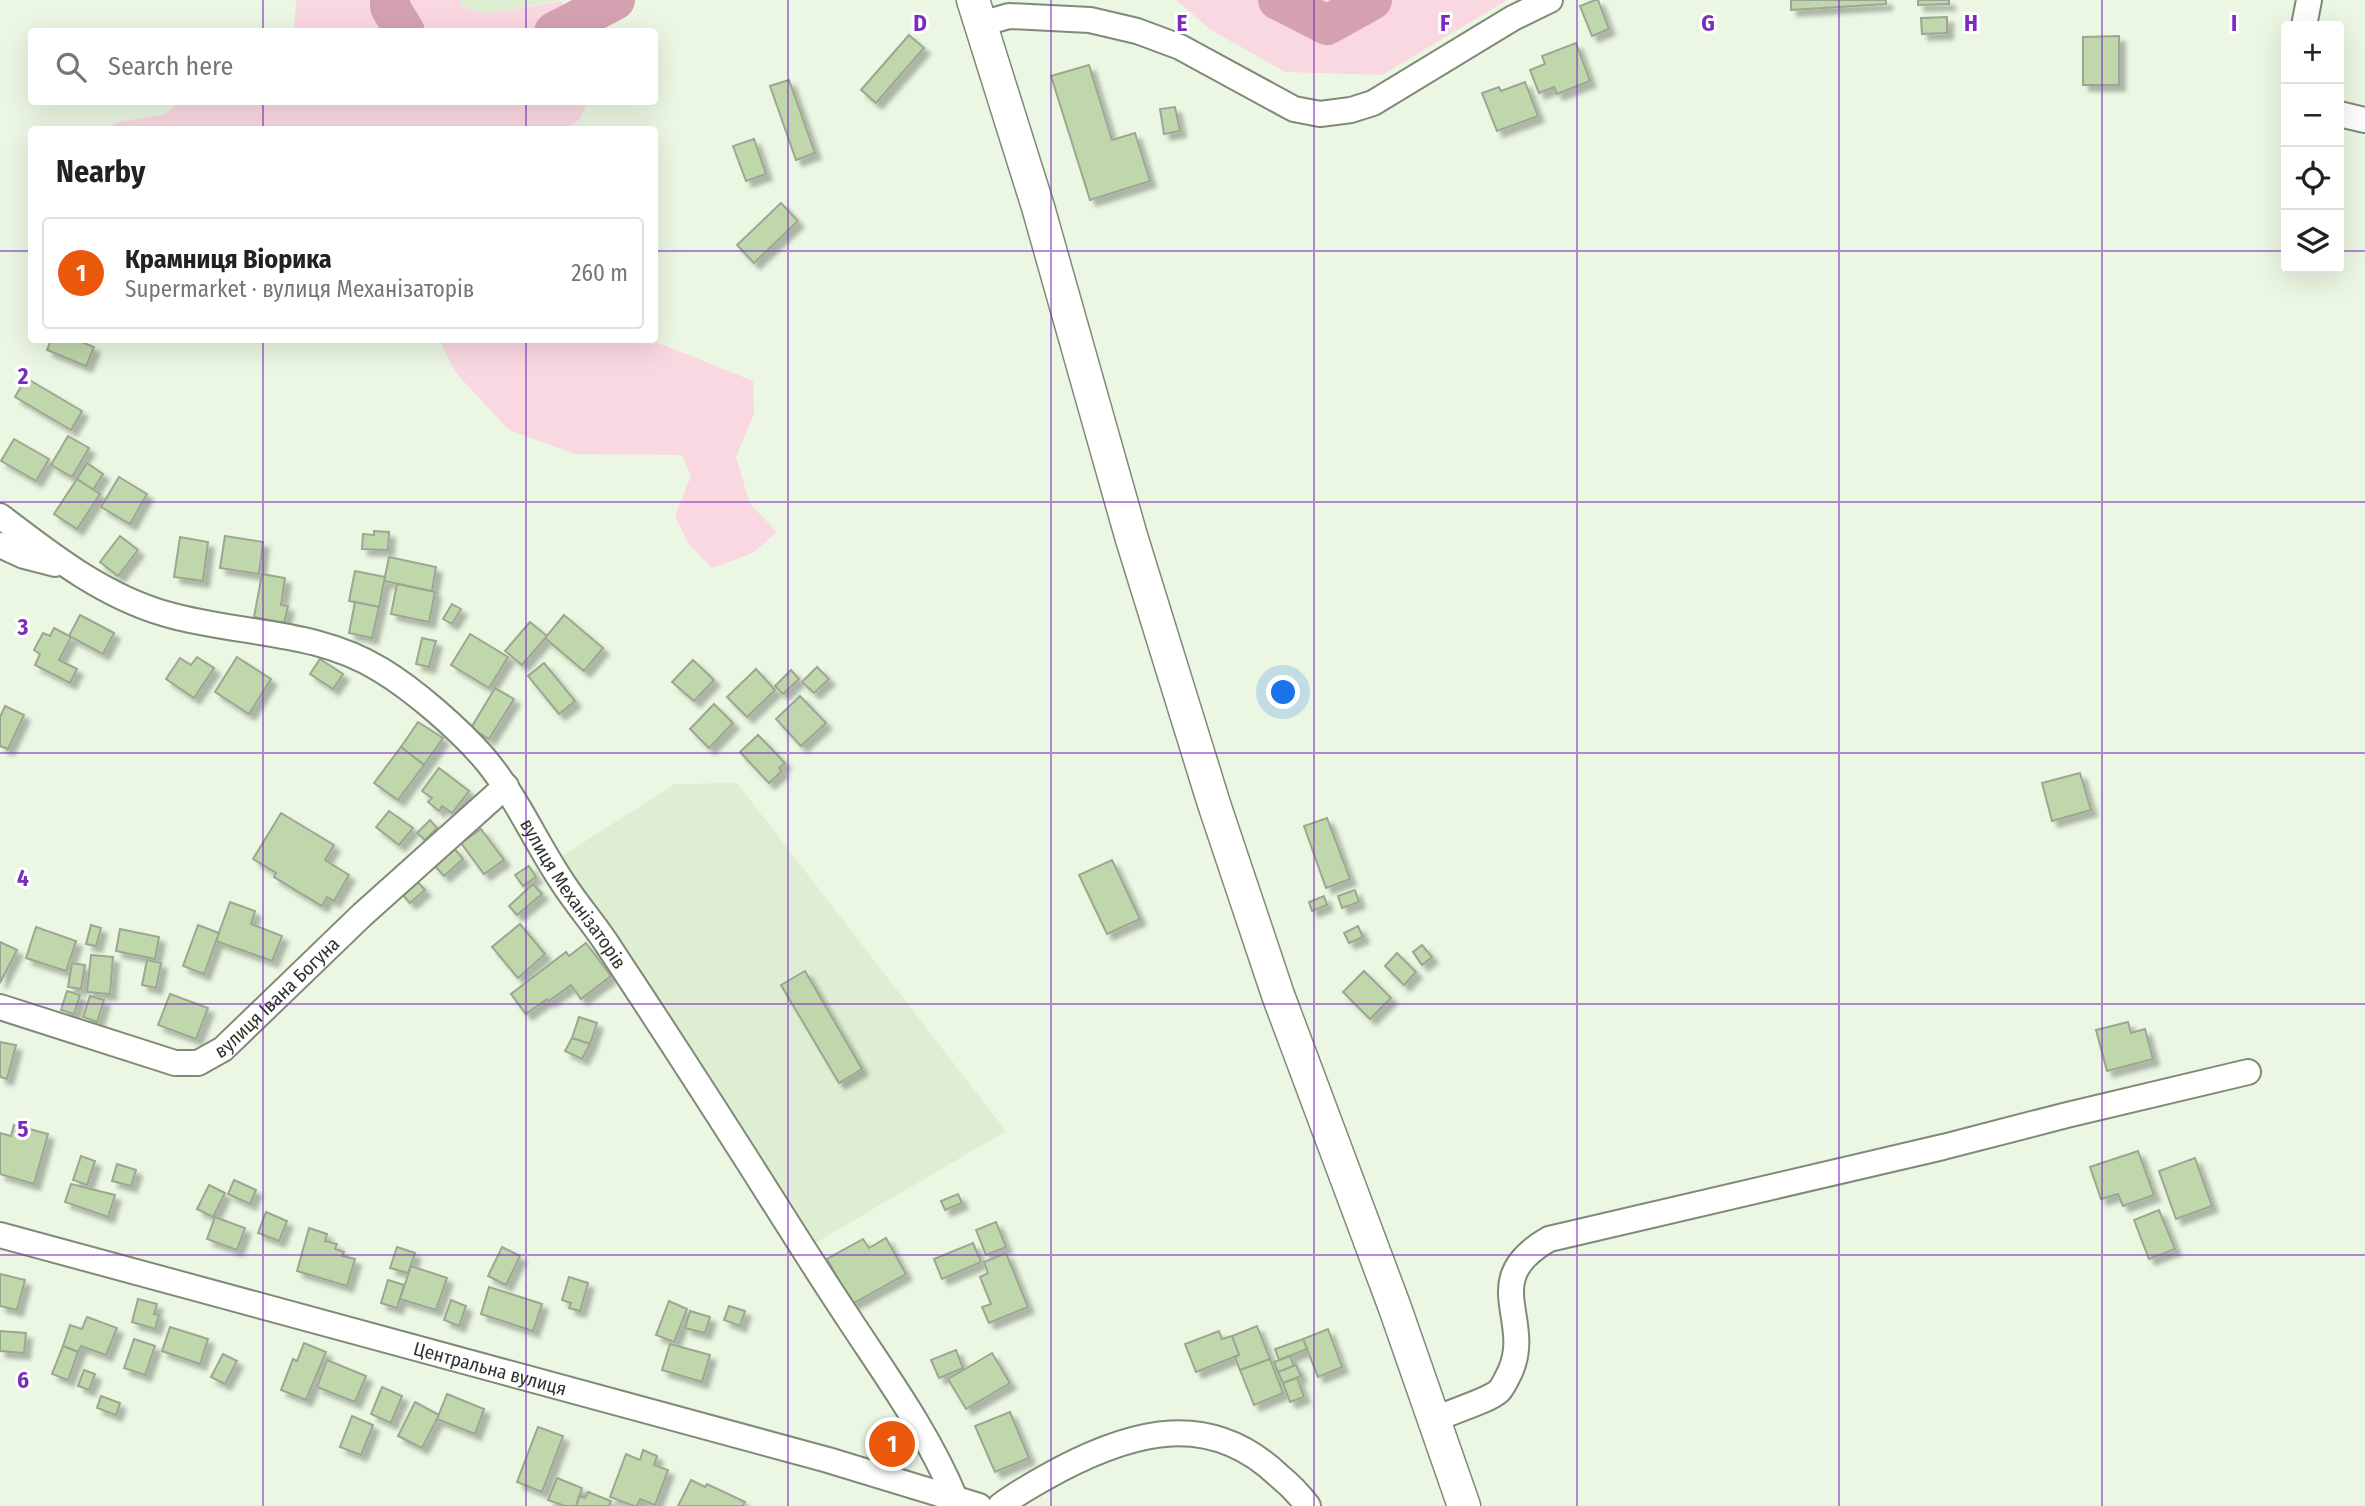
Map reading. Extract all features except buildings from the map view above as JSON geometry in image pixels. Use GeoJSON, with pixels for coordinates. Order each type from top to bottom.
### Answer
{"type":"FeatureCollection","features":[{"type":"Feature","properties":{"kind":"main road"},"geometry":{"type":"LineString","coordinates":[[977,12],[1038,207],[1131,536],[1218,817],[1278,995],[1464,1506]]}},
{"type":"Feature","properties":{"kind":"street"},"geometry":{"type":"LineString","coordinates":[[977,12],[1090,20],[1137,32],[1205,59],[1294,109],[1320,114],[1351,110],[1373,103],[1501,25],[1550,0]]}},
{"type":"Feature","properties":{"kind":"street"},"geometry":{"type":"LineString","coordinates":[[2305,21],[2309,0]]}},
{"type":"Feature","properties":{"kind":"street"},"geometry":{"type":"LineString","coordinates":[[2344,115],[2365,120]]}},
{"type":"Feature","properties":{"kind":"street","name":"вулиця Механізаторів"},"geometry":{"type":"LineString","coordinates":[[0,516],[63,564],[134,603],[216,626],[292,636],[351,654],[390,676],[438,714],[481,755],[506,786],[559,878],[609,946],[924,1433],[938,1457],[955,1497]]}},
{"type":"Feature","properties":{"kind":"street"},"geometry":{"type":"LineString","coordinates":[[0,545],[40,561],[63,564]]}},
{"type":"Feature","properties":{"kind":"street","name":"вулиця Івана Богуна"},"geometry":{"type":"LineString","coordinates":[[0,1007],[175,1063],[188,1064],[205,1060],[231,1042],[371,906],[506,786]]}},
{"type":"Feature","properties":{"kind":"street"},"geometry":{"type":"LineString","coordinates":[[1434,1419],[1498,1392],[1515,1360],[1516,1339],[1510,1282],[1516,1266],[1532,1248],[1549,1239],[2248,1072]]}},
{"type":"Feature","properties":{"kind":"street","name":"Центральна вулиця"},"geometry":{"type":"LineString","coordinates":[[0,1235],[828,1460],[979,1506]]}},
{"type":"Feature","properties":{"kind":"street"},"geometry":{"type":"LineString","coordinates":[[1000,1506],[1040,1480],[1091,1455],[1134,1440],[1176,1433],[1212,1436],[1241,1448],[1272,1469],[1307,1506]]}},
{"type":"Feature","properties":{"kind":"shaded area"},"geometry":{"type":"Polygon","coordinates":[[[296,0],[459,0],[459,4],[485,14],[560,1],[590,28],[294,28],[296,0]]]}},
{"type":"Feature","properties":{"kind":"shaded area"},"geometry":{"type":"Polygon","coordinates":[[[459,0],[561,0],[485,14],[458,3],[459,0]]]}},
{"type":"Feature","properties":{"kind":"shaded area"},"geometry":{"type":"Polygon","coordinates":[[[1176,0],[1507,0],[1382,75],[1285,72],[1211,30],[1176,0]]]}},
{"type":"Feature","properties":{"kind":"shaded area"},"geometry":{"type":"Polygon","coordinates":[[[176,105],[586,105],[580,119],[570,126],[112,126],[114,123],[164,115],[176,105]]]}},
{"type":"Feature","properties":{"kind":"shaded area"},"geometry":{"type":"Polygon","coordinates":[[[441,343],[658,343],[753,381],[754,414],[736,457],[750,504],[777,532],[753,553],[712,568],[688,543],[675,516],[691,476],[682,455],[575,454],[509,430],[456,373],[441,343]]]}},
{"type":"Feature","properties":{"kind":"shaded area"},"geometry":{"type":"Polygon","coordinates":[[[737,783],[1006,1131],[812,1245],[559,858],[675,784],[737,783]]]}},
{"type":"Feature","properties":{"kind":"waterway"},"geometry":{"type":"LineString","coordinates":[[390,0],[390,7],[403,28]]}},
{"type":"Feature","properties":{"kind":"waterway"},"geometry":{"type":"LineString","coordinates":[[562,28],[615,0]]}},
{"type":"Feature","properties":{"kind":"waterway"},"geometry":{"type":"LineString","coordinates":[[1278,0],[1327,25],[1372,0]]}},
{"type":"Feature","properties":{"kind":"place","name":"Крамниця Віорика"},"geometry":{"type":"Point","coordinates":[892,1444]}}]}
